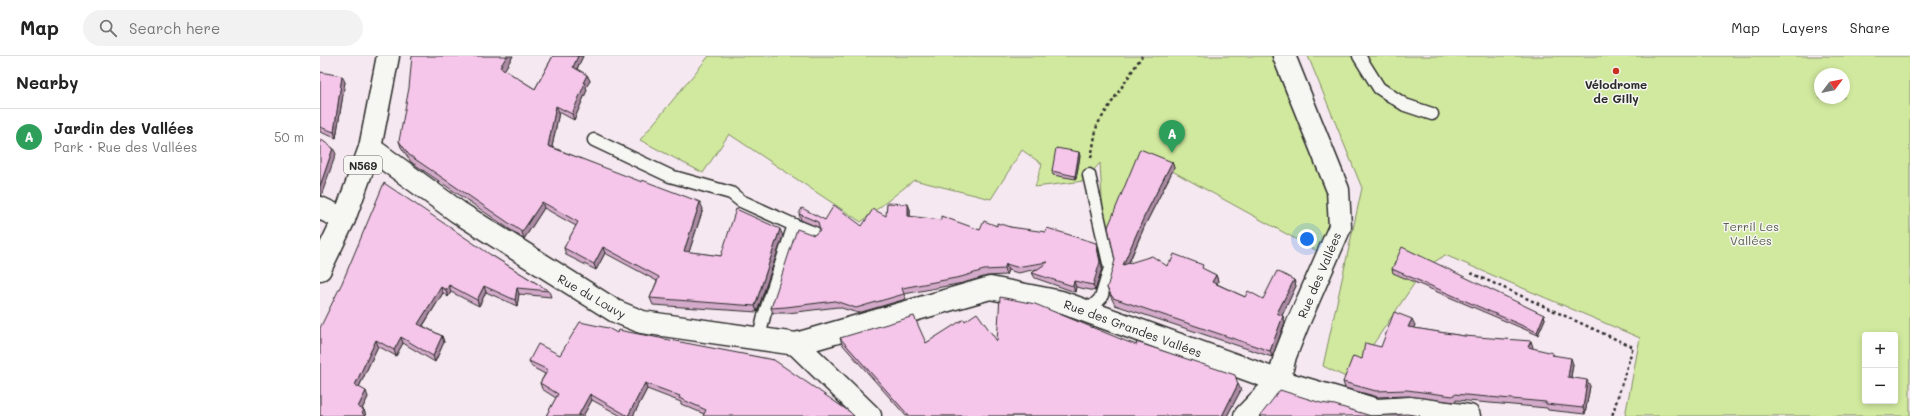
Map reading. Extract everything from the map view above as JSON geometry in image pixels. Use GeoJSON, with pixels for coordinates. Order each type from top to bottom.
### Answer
{"type":"FeatureCollection","features":[{"type":"Feature","properties":{"kind":"street","name":"Rue des Vallées"},"geometry":{"type":"LineString","coordinates":[[1279,381],[1285,356],[1340,227],[1338,190],[1284,56]]}},
{"type":"Feature","properties":{"kind":"street","name":"N569"},"geometry":{"type":"LineString","coordinates":[[320,269],[344,218],[370,148],[384,57]]}},
{"type":"Feature","properties":{"kind":"street","name":"Rue du Louvy"},"geometry":{"type":"LineString","coordinates":[[370,148],[458,212],[615,311],[642,322],[796,344]]}},
{"type":"Feature","properties":{"kind":"street"},"geometry":{"type":"LineString","coordinates":[[320,208],[344,218]]}},
{"type":"Feature","properties":{"kind":"street","name":"Rue des Grandes Vallées"},"geometry":{"type":"LineString","coordinates":[[796,344],[990,288],[1060,302],[1279,381],[1377,410],[1410,408],[1469,416]]}},
{"type":"Feature","properties":{"kind":"street"},"geometry":{"type":"LineString","coordinates":[[796,344],[870,416]]}},
{"type":"Feature","properties":{"kind":"street"},"geometry":{"type":"LineString","coordinates":[[1245,416],[1279,381]]}},
{"type":"Feature","properties":{"kind":"lane"},"geometry":{"type":"LineString","coordinates":[[1359,56],[1379,88],[1405,105],[1432,114]]}},
{"type":"Feature","properties":{"kind":"lane"},"geometry":{"type":"LineString","coordinates":[[594,140],[670,176],[731,193],[741,201],[815,233]]}},
{"type":"Feature","properties":{"kind":"lane"},"geometry":{"type":"LineString","coordinates":[[1087,312],[1101,298],[1110,268],[1089,175]]}},
{"type":"Feature","properties":{"kind":"lane"},"geometry":{"type":"LineString","coordinates":[[759,338],[764,316],[794,225]]}},
{"type":"Feature","properties":{"kind":"path"},"geometry":{"type":"LineString","coordinates":[[1089,175],[1097,125],[1142,56]]}},
{"type":"Feature","properties":{"kind":"path"},"geometry":{"type":"LineString","coordinates":[[1471,273],[1633,347],[1612,416]]}},
{"type":"Feature","properties":{"kind":"green space"},"geometry":{"type":"Polygon","coordinates":[[[709,56],[1278,56],[1328,180],[1329,236],[1321,253],[1145,156],[1110,235],[1104,234],[1100,163],[1084,181],[1035,187],[1042,164],[1022,150],[991,199],[914,180],[861,222],[729,134],[703,173],[640,140],[709,56]]]}},
{"type":"Feature","properties":{"kind":"green space","name":"Terril Les Vallées"},"geometry":{"type":"Polygon","coordinates":[[[1308,56],[1910,56],[1910,416],[1625,416],[1640,338],[1445,255],[1424,269],[1372,346],[1360,384],[1323,366],[1362,188],[1308,56]]]}},
{"type":"Feature","properties":{"kind":"building"},"geometry":{"type":"Polygon","coordinates":[[[412,56],[507,56],[500,67],[535,89],[553,56],[578,56],[573,67],[587,75],[583,83],[585,83],[572,114],[556,106],[548,146],[642,182],[642,180],[700,202],[684,251],[721,256],[736,209],[780,229],[755,306],[650,298],[659,277],[603,247],[594,264],[564,248],[578,222],[542,202],[522,232],[409,155],[399,141],[409,88],[412,56]]]}},
{"type":"Feature","properties":{"kind":"building"},"geometry":{"type":"Polygon","coordinates":[[[320,72],[342,76],[334,132],[320,127],[320,72]]]}},
{"type":"Feature","properties":{"kind":"building"},"geometry":{"type":"Polygon","coordinates":[[[320,139],[333,148],[320,186],[320,139]]]}},
{"type":"Feature","properties":{"kind":"building"},"geometry":{"type":"Polygon","coordinates":[[[1056,148],[1079,152],[1075,176],[1052,171],[1056,148]]]}},
{"type":"Feature","properties":{"kind":"building"},"geometry":{"type":"Polygon","coordinates":[[[1140,149],[1172,162],[1143,219],[1123,265],[1152,256],[1167,266],[1169,261],[1171,262],[1174,254],[1203,265],[1202,268],[1216,275],[1212,282],[1245,297],[1248,291],[1263,299],[1277,271],[1294,280],[1277,313],[1283,316],[1270,351],[1113,298],[1107,288],[1115,260],[1108,227],[1140,149]]]}},
{"type":"Feature","properties":{"kind":"building"},"geometry":{"type":"Polygon","coordinates":[[[384,183],[491,255],[549,291],[517,288],[515,300],[484,286],[477,300],[449,285],[446,290],[441,287],[418,324],[442,336],[433,356],[401,337],[394,350],[376,340],[355,385],[366,391],[358,407],[364,410],[362,413],[365,416],[320,416],[320,328],[342,283],[384,183]]]}},
{"type":"Feature","properties":{"kind":"building"},"geometry":{"type":"Polygon","coordinates":[[[887,203],[908,204],[908,216],[941,220],[941,216],[980,230],[984,221],[997,226],[997,223],[1010,227],[1046,232],[1047,228],[1096,243],[1100,262],[1093,285],[1074,281],[1073,286],[1032,273],[1048,262],[1016,267],[1006,264],[1004,269],[984,270],[961,277],[902,288],[904,294],[856,308],[835,301],[771,308],[797,229],[814,235],[820,230],[818,222],[799,214],[802,208],[825,220],[834,205],[862,226],[873,209],[886,216],[887,203]]]}},
{"type":"Feature","properties":{"kind":"building"},"geometry":{"type":"Polygon","coordinates":[[[1402,247],[1544,315],[1537,332],[1392,269],[1402,247]]]}},
{"type":"Feature","properties":{"kind":"building"},"geometry":{"type":"Polygon","coordinates":[[[1000,297],[1035,304],[1128,342],[1137,345],[1136,342],[1235,375],[1238,384],[1222,416],[909,416],[840,338],[914,316],[926,343],[964,319],[965,321],[977,313],[997,341],[1000,297]]]}},
{"type":"Feature","properties":{"kind":"building"},"geometry":{"type":"Polygon","coordinates":[[[1394,312],[1412,319],[1408,327],[1464,336],[1531,341],[1528,347],[1553,353],[1552,355],[1571,358],[1568,377],[1587,380],[1583,408],[1546,404],[1546,402],[1454,394],[1453,396],[1407,390],[1376,391],[1343,382],[1353,356],[1362,359],[1365,343],[1381,347],[1394,312]]]}},
{"type":"Feature","properties":{"kind":"building"},"geometry":{"type":"Polygon","coordinates":[[[580,322],[608,328],[617,333],[618,330],[774,360],[854,416],[703,416],[706,410],[679,398],[680,396],[645,383],[628,416],[590,394],[578,416],[546,416],[558,394],[540,383],[548,370],[529,361],[538,344],[560,355],[580,322]]]}},
{"type":"Feature","properties":{"kind":"building"},"geometry":{"type":"Polygon","coordinates":[[[1280,390],[1321,403],[1335,405],[1371,416],[1260,416],[1280,390]]]}},
{"type":"Feature","properties":{"kind":"building"},"geometry":{"type":"Polygon","coordinates":[[[1407,414],[1420,416],[1371,416],[1407,414]]]}},
{"type":"Feature","properties":{"kind":"place","name":"Vélodrome de Gilly"},"geometry":{"type":"Point","coordinates":[1616,71]}},
{"type":"Feature","properties":{"kind":"place","name":"Jardin des Vallées"},"geometry":{"type":"Point","coordinates":[1172,153]}}]}
